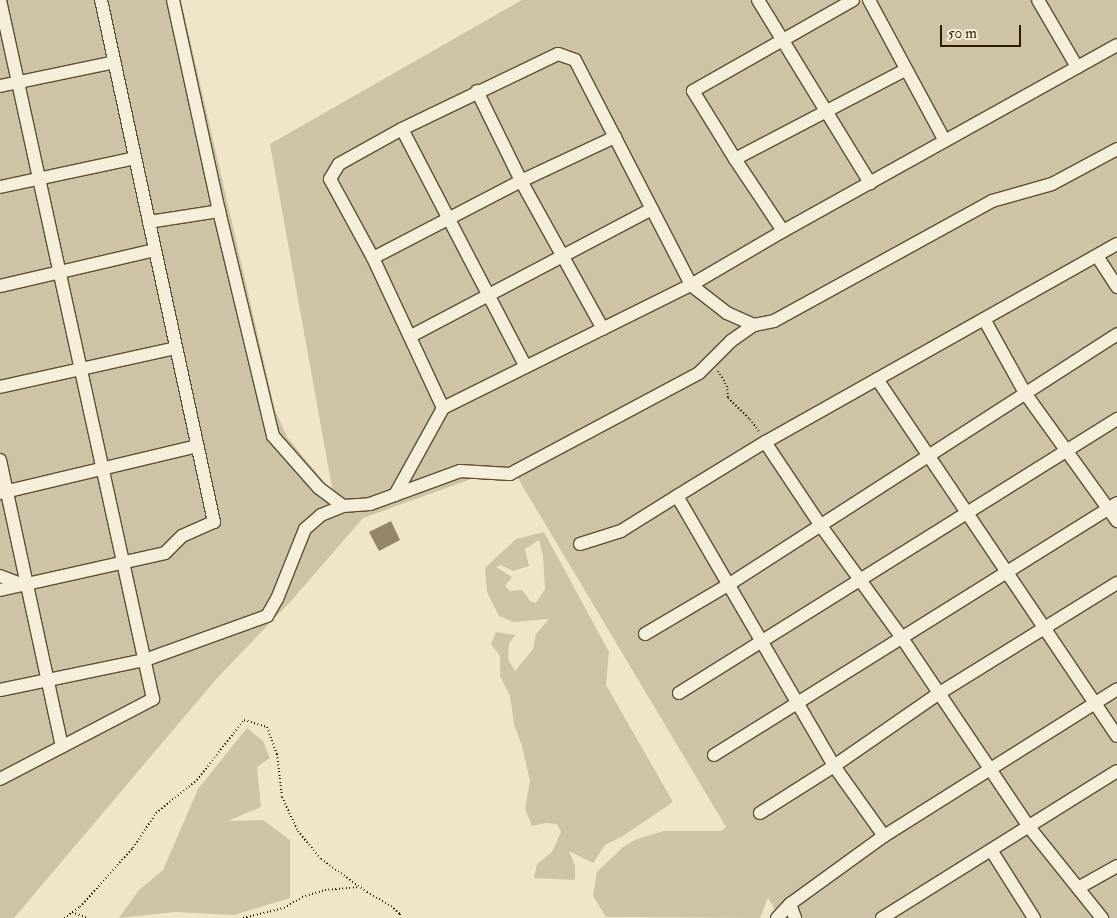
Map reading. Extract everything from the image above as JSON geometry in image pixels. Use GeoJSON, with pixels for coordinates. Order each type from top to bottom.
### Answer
{"type":"FeatureCollection","features":[{"type":"Feature","properties":{"kind":"lane"},"geometry":{"type":"LineString","coordinates":[[0,0],[153,700],[0,779]]}},
{"type":"Feature","properties":{"kind":"lane"},"geometry":{"type":"LineString","coordinates":[[0,590],[165,553],[182,536],[214,522],[101,0]]}},
{"type":"Feature","properties":{"kind":"lane"},"geometry":{"type":"LineString","coordinates":[[173,0],[219,211],[274,436],[319,488],[344,506]]}},
{"type":"Feature","properties":{"kind":"lane"},"geometry":{"type":"LineString","coordinates":[[758,0],[870,183]]}},
{"type":"Feature","properties":{"kind":"lane"},"geometry":{"type":"LineString","coordinates":[[783,231],[693,91],[853,0]]}},
{"type":"Feature","properties":{"kind":"lane"},"geometry":{"type":"LineString","coordinates":[[869,0],[905,70],[945,141]]}},
{"type":"Feature","properties":{"kind":"lane"},"geometry":{"type":"LineString","coordinates":[[1038,0],[1077,67]]}},
{"type":"Feature","properties":{"kind":"lane"},"geometry":{"type":"LineString","coordinates":[[395,494],[443,408],[691,285],[783,231],[1117,45]]}},
{"type":"Feature","properties":{"kind":"lane"},"geometry":{"type":"LineString","coordinates":[[443,408],[373,258],[330,179],[339,164],[402,129],[558,54],[575,60],[691,285],[727,313],[754,325]]}},
{"type":"Feature","properties":{"kind":"lane"},"geometry":{"type":"LineString","coordinates":[[0,86],[115,62]]}},
{"type":"Feature","properties":{"kind":"lane"},"geometry":{"type":"LineString","coordinates":[[735,159],[905,70]]}},
{"type":"Feature","properties":{"kind":"lane"},"geometry":{"type":"LineString","coordinates":[[477,92],[521,181],[603,329]]}},
{"type":"Feature","properties":{"kind":"lane"},"geometry":{"type":"LineString","coordinates":[[402,129],[526,367]]}},
{"type":"Feature","properties":{"kind":"lane"},"geometry":{"type":"LineString","coordinates":[[373,258],[521,181],[615,137]]}},
{"type":"Feature","properties":{"kind":"lane"},"geometry":{"type":"LineString","coordinates":[[0,690],[145,660],[266,616],[277,599],[305,529],[321,515],[344,506],[370,504],[460,471],[510,474],[699,373],[731,340],[754,325],[774,320],[992,201],[1052,184],[1117,149]]}},
{"type":"Feature","properties":{"kind":"lane"},"geometry":{"type":"LineString","coordinates":[[0,187],[135,158]]}},
{"type":"Feature","properties":{"kind":"lane"},"geometry":{"type":"LineString","coordinates":[[411,336],[652,209]]}},
{"type":"Feature","properties":{"kind":"lane"},"geometry":{"type":"LineString","coordinates":[[149,222],[219,211]]}},
{"type":"Feature","properties":{"kind":"lane"},"geometry":{"type":"LineString","coordinates":[[580,544],[621,531],[765,442],[1117,244]]}},
{"type":"Feature","properties":{"kind":"lane"},"geometry":{"type":"LineString","coordinates":[[0,286],[155,250]]}},
{"type":"Feature","properties":{"kind":"lane"},"geometry":{"type":"LineString","coordinates":[[1097,256],[1117,287]]}},
{"type":"Feature","properties":{"kind":"lane"},"geometry":{"type":"LineString","coordinates":[[984,319],[1026,393],[1066,451],[1112,506],[1117,521]]}},
{"type":"Feature","properties":{"kind":"lane"},"geometry":{"type":"LineString","coordinates":[[645,634],[728,585],[821,526],[1117,334]]}},
{"type":"Feature","properties":{"kind":"lane"},"geometry":{"type":"LineString","coordinates":[[0,387],[176,348]]}},
{"type":"Feature","properties":{"kind":"lane"},"geometry":{"type":"LineString","coordinates":[[877,379],[1117,736]]}},
{"type":"Feature","properties":{"kind":"lane"},"geometry":{"type":"LineString","coordinates":[[679,692],[862,580],[1117,419]]}},
{"type":"Feature","properties":{"kind":"lane"},"geometry":{"type":"LineString","coordinates":[[765,442],[821,526],[862,580],[902,638],[1029,827],[1102,918]]}},
{"type":"Feature","properties":{"kind":"lane"},"geometry":{"type":"LineString","coordinates":[[3,493],[197,446]]}},
{"type":"Feature","properties":{"kind":"lane"},"geometry":{"type":"LineString","coordinates":[[0,460],[3,493],[48,679],[62,746]]}},
{"type":"Feature","properties":{"kind":"lane"},"geometry":{"type":"LineString","coordinates":[[677,496],[760,642],[834,766],[884,836]]}},
{"type":"Feature","properties":{"kind":"lane"},"geometry":{"type":"LineString","coordinates":[[714,755],[1112,506]]}},
{"type":"Feature","properties":{"kind":"lane"},"geometry":{"type":"LineString","coordinates":[[0,576],[25,584]]}},
{"type":"Feature","properties":{"kind":"lane"},"geometry":{"type":"LineString","coordinates":[[760,813],[834,766],[938,694],[1117,583]]}},
{"type":"Feature","properties":{"kind":"lane"},"geometry":{"type":"LineString","coordinates":[[777,918],[790,904],[884,836],[1117,688]]}},
{"type":"Feature","properties":{"kind":"lane"},"geometry":{"type":"LineString","coordinates":[[882,918],[1117,771]]}},
{"type":"Feature","properties":{"kind":"lane"},"geometry":{"type":"LineString","coordinates":[[991,850],[1034,918]]}},
{"type":"Feature","properties":{"kind":"lane"},"geometry":{"type":"LineString","coordinates":[[1078,888],[1117,866]]}},
{"type":"Feature","properties":{"kind":"lane"},"geometry":{"type":"LineString","coordinates":[[790,904],[795,918]]}},
{"type":"Feature","properties":{"kind":"path"},"geometry":{"type":"LineString","coordinates":[[712,360],[727,386],[728,398],[750,419],[765,442]]}},
{"type":"Feature","properties":{"kind":"path"},"geometry":{"type":"LineString","coordinates":[[64,918],[133,848],[156,813],[197,780],[244,720],[267,727],[277,754],[282,798],[298,831],[321,859],[360,887],[391,906],[400,914],[400,918]]}},
{"type":"Feature","properties":{"kind":"path"},"geometry":{"type":"LineString","coordinates":[[243,918],[284,908],[302,897],[325,890],[360,887]]}},
{"type":"Feature","properties":{"kind":"path"},"geometry":{"type":"LineString","coordinates":[[72,912],[87,918]]}},
{"type":"Feature","properties":{"kind":"shaded area"},"geometry":{"type":"Polygon","coordinates":[[[0,0],[181,0],[275,410],[287,437],[333,493],[270,144],[522,0],[1117,0],[1117,918],[780,918],[768,898],[760,918],[606,917],[593,896],[597,872],[623,847],[637,839],[664,831],[721,831],[726,827],[510,465],[363,518],[291,601],[218,677],[14,918],[0,918],[0,0]]]}},
{"type":"Feature","properties":{"kind":"shaded area"},"geometry":{"type":"Polygon","coordinates":[[[544,532],[609,652],[606,685],[673,802],[623,836],[605,845],[593,863],[569,851],[575,866],[575,880],[534,878],[537,864],[552,852],[561,832],[557,824],[546,823],[532,826],[525,809],[530,781],[522,746],[514,724],[510,696],[500,676],[500,656],[491,644],[496,632],[515,635],[509,644],[508,659],[515,671],[533,649],[536,634],[549,619],[514,622],[499,616],[487,592],[485,568],[516,539],[544,532]],[[539,540],[525,549],[529,566],[513,571],[501,565],[496,567],[512,577],[505,586],[510,591],[522,590],[530,601],[536,603],[545,589],[543,556],[539,540]]]}},
{"type":"Feature","properties":{"kind":"shaded area"},"geometry":{"type":"Polygon","coordinates":[[[247,728],[263,741],[270,758],[257,767],[261,807],[228,821],[263,820],[290,840],[290,898],[234,915],[175,912],[119,918],[139,890],[163,870],[198,789],[247,728]]]}},
{"type":"Feature","properties":{"kind":"building"},"geometry":{"type":"Polygon","coordinates":[[[391,521],[400,540],[379,551],[369,532],[391,521]]]}}]}
